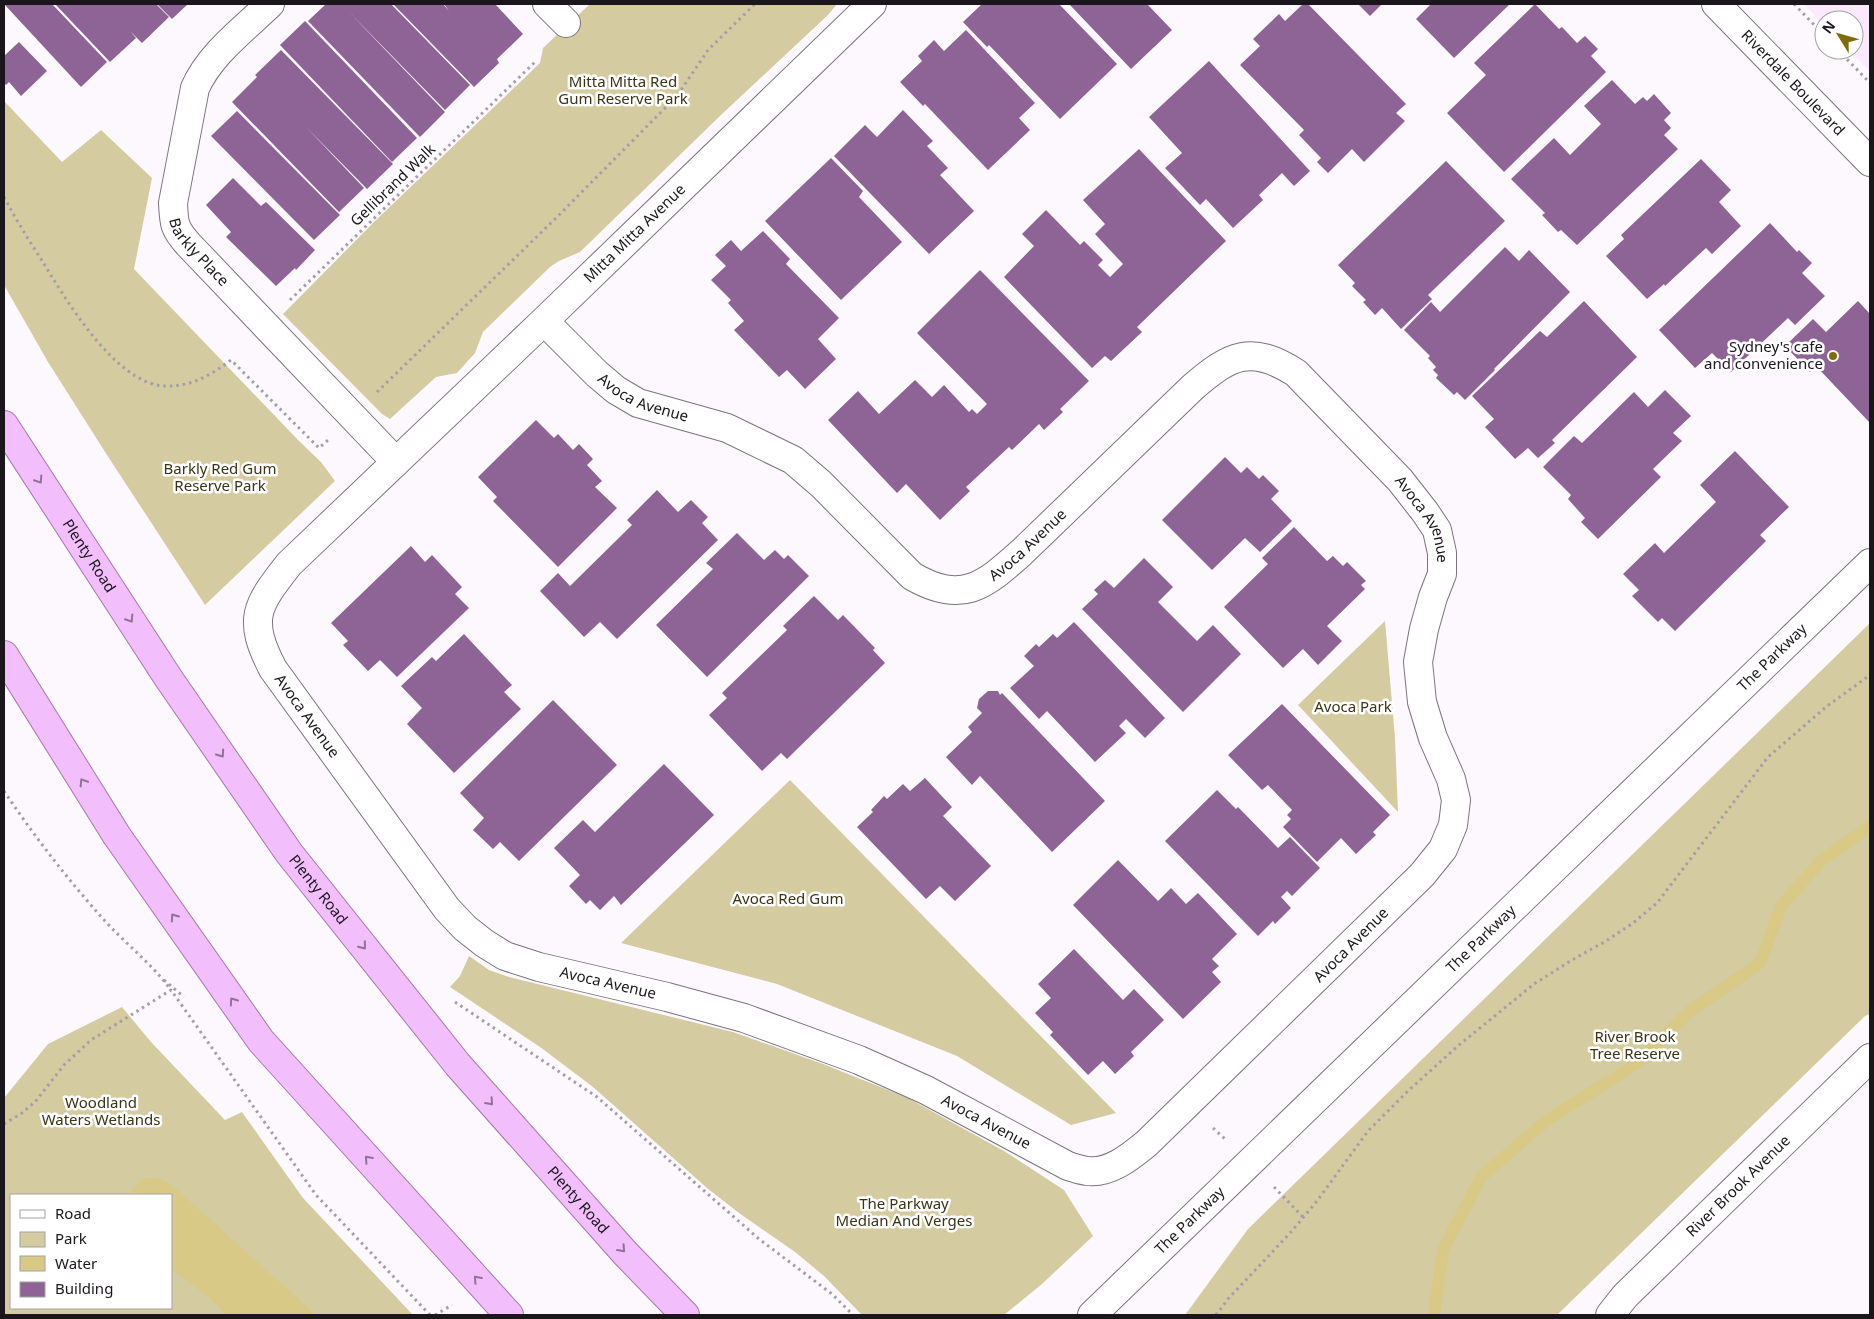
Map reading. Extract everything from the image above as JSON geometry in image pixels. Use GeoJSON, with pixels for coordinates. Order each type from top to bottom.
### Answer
{"type":"FeatureCollection","features":[{"type":"Feature","properties":{"kind":"highway","name":"Plenty Road"},"geometry":{"type":"LineString","coordinates":[[4,425],[11,452],[289,853],[458,1066],[625,1253],[685,1315]]}},
{"type":"Feature","properties":{"kind":"highway"},"geometry":{"type":"LineString","coordinates":[[4,655],[118,836],[261,1041],[509,1315]]}},
{"type":"Feature","properties":{"kind":"street","name":"Barkly Place"},"geometry":{"type":"LineString","coordinates":[[270,4],[212,60],[201,74],[192,99],[173,203],[177,232],[351,417],[396,462]]}},
{"type":"Feature","properties":{"kind":"street"},"geometry":{"type":"LineString","coordinates":[[547,4],[566,23]]}},
{"type":"Feature","properties":{"kind":"street","name":"Mitta Mitta Avenue"},"geometry":{"type":"LineString","coordinates":[[396,462],[872,4]]}},
{"type":"Feature","properties":{"kind":"street","name":"Riverdale Boulevard"},"geometry":{"type":"LineString","coordinates":[[1716,4],[1870,162]]}},
{"type":"Feature","properties":{"kind":"street","name":"Avoca Avenue"},"geometry":{"type":"LineString","coordinates":[[396,462],[289,564],[262,602],[257,617],[258,632],[263,650],[273,669],[447,909],[465,928],[505,956],[539,967],[666,997],[744,1018],[843,1054],[926,1090],[1068,1166],[1088,1172],[1108,1168],[1126,1160],[1147,1143],[1422,875],[1443,849],[1453,825],[1456,800],[1451,779],[1433,738],[1422,702],[1418,662],[1424,630],[1433,597],[1442,574],[1442,553],[1437,530],[1400,480],[1296,373],[1278,362],[1254,356],[1239,357],[1216,367],[1193,386],[996,575],[982,584],[964,590],[947,590],[928,586],[912,576],[821,484],[793,460],[727,428],[638,403],[616,390],[596,374],[544,320]]}},
{"type":"Feature","properties":{"kind":"street","name":"The Parkway"},"geometry":{"type":"LineString","coordinates":[[1092,1315],[1870,563]]}},
{"type":"Feature","properties":{"kind":"street","name":"River Brook Avenue"},"geometry":{"type":"LineString","coordinates":[[1610,1315],[1625,1296],[1870,1058]]}},
{"type":"Feature","properties":{"kind":"path"},"geometry":{"type":"LineString","coordinates":[[4,197],[74,313],[123,367],[142,380],[164,386],[191,384],[214,373],[231,360],[319,448],[554,220],[672,102],[704,54],[755,4]]}},
{"type":"Feature","properties":{"kind":"path"},"geometry":{"type":"LineString","coordinates":[[1794,4],[1814,25]]}},
{"type":"Feature","properties":{"kind":"path","name":"Gellibrand Walk"},"geometry":{"type":"LineString","coordinates":[[264,325],[537,60]]}},
{"type":"Feature","properties":{"kind":"path"},"geometry":{"type":"LineString","coordinates":[[1847,60],[1870,84]]}},
{"type":"Feature","properties":{"kind":"path"},"geometry":{"type":"LineString","coordinates":[[1216,1315],[1228,1299],[1291,1232],[1317,1201],[1368,1132],[1409,1090],[1466,1039],[1528,989],[1633,923],[1657,903],[1768,757],[1826,707],[1870,675]]}},
{"type":"Feature","properties":{"kind":"path"},"geometry":{"type":"LineString","coordinates":[[4,791],[77,888],[106,922],[157,971],[172,990],[316,1195],[430,1315]]}},
{"type":"Feature","properties":{"kind":"path"},"geometry":{"type":"LineString","coordinates":[[4,1124],[22,1113],[34,1102],[64,1065],[91,1040],[172,990]]}},
{"type":"Feature","properties":{"kind":"path"},"geometry":{"type":"LineString","coordinates":[[452,1000],[597,1097],[759,1239],[832,1294],[853,1315]]}},
{"type":"Feature","properties":{"kind":"shaded area"},"geometry":{"type":"Polygon","coordinates":[[[1804,4],[1870,4],[1870,72],[1859,60],[1864,60],[1864,10],[1814,10],[1814,14],[1804,4]]]}},
{"type":"Feature","properties":{"kind":"green space","name":"Mitta Mitta Red Gum Reserve Park"},"geometry":{"type":"Polygon","coordinates":[[[590,4],[837,4],[828,15],[722,114],[580,252],[550,267],[483,332],[475,353],[457,373],[436,377],[390,419],[382,414],[283,314],[374,222],[540,63],[543,48],[590,4]]]}},
{"type":"Feature","properties":{"kind":"green space","name":"Barkly Red Gum Reserve Park"},"geometry":{"type":"Polygon","coordinates":[[[4,101],[62,162],[101,130],[152,178],[134,269],[321,462],[335,481],[205,605],[48,362],[4,285],[4,101]]]}},
{"type":"Feature","properties":{"kind":"green space","name":"Avoca Park"},"geometry":{"type":"Polygon","coordinates":[[[1385,621],[1395,738],[1398,812],[1298,705],[1385,621]]]}},
{"type":"Feature","properties":{"kind":"green space","name":"River Brook Tree Reserve"},"geometry":{"type":"Polygon","coordinates":[[[1870,623],[1870,1014],[1865,1016],[1557,1315],[1185,1315],[1248,1229],[1870,623]]]}},
{"type":"Feature","properties":{"kind":"green space","name":"Avoca Red Gum"},"geometry":{"type":"Polygon","coordinates":[[[790,780],[1116,1113],[1071,1125],[957,1056],[777,984],[621,943],[790,780]]]}},
{"type":"Feature","properties":{"kind":"green space","name":"The Parkway Median And Verges"},"geometry":{"type":"Polygon","coordinates":[[[469,956],[489,970],[509,977],[733,1032],[823,1064],[908,1098],[1004,1151],[1064,1190],[1093,1236],[1042,1284],[1004,1315],[862,1315],[824,1276],[795,1252],[707,1188],[593,1087],[540,1047],[450,987],[460,976],[469,956]]]}},
{"type":"Feature","properties":{"kind":"green space","name":"Woodland Waters Wetlands"},"geometry":{"type":"Polygon","coordinates":[[[122,1007],[151,1042],[225,1120],[242,1112],[303,1198],[413,1315],[4,1315],[4,1098],[48,1044],[122,1007]]]}},
{"type":"Feature","properties":{"kind":"water"},"geometry":{"type":"Polygon","coordinates":[[[145,1178],[157,1178],[172,1185],[316,1315],[226,1315],[210,1298],[172,1270],[172,1194],[130,1194],[135,1186],[145,1178]]]}},
{"type":"Feature","properties":{"kind":"building"},"geometry":{"type":"Polygon","coordinates":[[[4,4],[52,4],[107,62],[81,87],[4,4]]]}},
{"type":"Feature","properties":{"kind":"building"},"geometry":{"type":"Polygon","coordinates":[[[55,4],[156,4],[169,17],[142,43],[130,31],[136,38],[110,62],[55,4]]]}},
{"type":"Feature","properties":{"kind":"building"},"geometry":{"type":"Polygon","coordinates":[[[157,4],[188,4],[172,19],[157,4]]]}},
{"type":"Feature","properties":{"kind":"building"},"geometry":{"type":"Polygon","coordinates":[[[326,4],[391,4],[470,85],[445,110],[347,10],[445,112],[420,137],[308,21],[326,4]]]}},
{"type":"Feature","properties":{"kind":"building"},"geometry":{"type":"Polygon","coordinates":[[[393,4],[443,4],[449,11],[444,4],[495,4],[523,34],[497,59],[499,63],[474,87],[393,4]]]}},
{"type":"Feature","properties":{"kind":"building"},"geometry":{"type":"Polygon","coordinates":[[[982,4],[1059,4],[1117,64],[1060,119],[989,45],[987,47],[963,22],[982,4]]]}},
{"type":"Feature","properties":{"kind":"building"},"geometry":{"type":"Polygon","coordinates":[[[1069,4],[1147,4],[1172,30],[1131,69],[1069,4]]]}},
{"type":"Feature","properties":{"kind":"building"},"geometry":{"type":"Polygon","coordinates":[[[1303,4],[1308,4],[1406,104],[1396,113],[1405,121],[1364,162],[1352,149],[1328,173],[1317,162],[1321,158],[1299,135],[1304,130],[1240,65],[1260,46],[1253,39],[1279,14],[1285,21],[1303,4]]]}},
{"type":"Feature","properties":{"kind":"building"},"geometry":{"type":"Polygon","coordinates":[[[1358,4],[1382,4],[1370,16],[1358,4]]]}},
{"type":"Feature","properties":{"kind":"building"},"geometry":{"type":"Polygon","coordinates":[[[1431,4],[1510,4],[1454,58],[1416,19],[1431,4]]]}},
{"type":"Feature","properties":{"kind":"building"},"geometry":{"type":"Polygon","coordinates":[[[1535,4],[1559,29],[1562,27],[1577,43],[1585,36],[1598,49],[1591,56],[1606,72],[1504,172],[1447,113],[1486,75],[1474,63],[1535,4]]]}},
{"type":"Feature","properties":{"kind":"building"},"geometry":{"type":"Polygon","coordinates":[[[305,21],[417,138],[392,162],[280,45],[305,21]]]}},
{"type":"Feature","properties":{"kind":"building"},"geometry":{"type":"Polygon","coordinates":[[[966,30],[1035,103],[1019,118],[1030,130],[988,170],[925,104],[923,106],[900,82],[922,61],[918,56],[934,40],[944,51],[966,30]]]}},
{"type":"Feature","properties":{"kind":"building"},"geometry":{"type":"Polygon","coordinates":[[[19,42],[47,71],[21,96],[9,82],[6,85],[4,83],[4,56],[19,42]]]}},
{"type":"Feature","properties":{"kind":"building"},"geometry":{"type":"Polygon","coordinates":[[[281,50],[393,164],[367,189],[306,127],[364,188],[339,212],[232,102],[257,77],[255,75],[281,50]]]}},
{"type":"Feature","properties":{"kind":"building"},"geometry":{"type":"Polygon","coordinates":[[[1209,61],[1310,171],[1294,186],[1282,173],[1259,195],[1263,200],[1233,228],[1206,199],[1200,205],[1165,168],[1182,153],[1149,117],[1209,61]]]}},
{"type":"Feature","properties":{"kind":"building"},"geometry":{"type":"Polygon","coordinates":[[[1612,80],[1635,104],[1643,97],[1647,101],[1654,94],[1671,113],[1664,120],[1671,128],[1664,135],[1678,149],[1577,245],[1561,230],[1558,232],[1542,215],[1545,213],[1511,179],[1554,138],[1570,155],[1601,124],[1584,106],[1612,80]]]}},
{"type":"Feature","properties":{"kind":"building"},"geometry":{"type":"Polygon","coordinates":[[[903,110],[933,141],[927,146],[948,168],[940,175],[974,211],[929,254],[834,156],[865,125],[877,137],[903,110]]]}},
{"type":"Feature","properties":{"kind":"building"},"geometry":{"type":"Polygon","coordinates":[[[237,111],[340,215],[314,240],[211,136],[237,111]]]}},
{"type":"Feature","properties":{"kind":"building"},"geometry":{"type":"Polygon","coordinates":[[[1139,149],[1226,241],[1137,327],[1142,332],[1111,361],[1105,356],[1092,368],[1004,277],[1034,246],[1022,234],[1046,210],[1080,245],[1084,241],[1103,260],[1098,265],[1110,277],[1123,264],[1095,234],[1105,224],[1083,200],[1139,149]]]}},
{"type":"Feature","properties":{"kind":"building"},"geometry":{"type":"Polygon","coordinates":[[[831,158],[863,191],[859,197],[902,242],[841,300],[765,221],[831,158]]]}},
{"type":"Feature","properties":{"kind":"building"},"geometry":{"type":"Polygon","coordinates":[[[1701,159],[1731,190],[1719,202],[1741,226],[1712,254],[1706,248],[1665,286],[1664,284],[1647,299],[1606,256],[1624,239],[1621,235],[1701,159]]]}},
{"type":"Feature","properties":{"kind":"building"},"geometry":{"type":"Polygon","coordinates":[[[1446,161],[1505,221],[1428,295],[1432,299],[1401,329],[1382,308],[1375,315],[1363,302],[1366,300],[1352,286],[1355,283],[1338,265],[1446,161]]]}},
{"type":"Feature","properties":{"kind":"building"},"geometry":{"type":"Polygon","coordinates":[[[233,178],[261,206],[266,202],[315,250],[296,270],[295,268],[276,286],[226,237],[231,232],[206,205],[233,178]]]}},
{"type":"Feature","properties":{"kind":"building"},"geometry":{"type":"Polygon","coordinates":[[[1770,223],[1797,252],[1799,250],[1812,263],[1802,273],[1825,296],[1795,325],[1788,318],[1731,372],[1712,353],[1695,368],[1659,330],[1770,223]]]}},
{"type":"Feature","properties":{"kind":"building"},"geometry":{"type":"Polygon","coordinates":[[[763,231],[790,259],[786,264],[839,318],[818,339],[836,359],[805,389],[787,370],[779,377],[734,330],[744,321],[728,303],[731,300],[711,280],[726,266],[715,255],[731,240],[741,251],[763,231]]]}},
{"type":"Feature","properties":{"kind":"building"},"geometry":{"type":"Polygon","coordinates":[[[1505,247],[1519,261],[1529,250],[1570,292],[1465,400],[1457,392],[1454,395],[1436,378],[1438,375],[1433,370],[1436,367],[1428,358],[1430,356],[1404,330],[1431,302],[1440,312],[1505,247]]]}},
{"type":"Feature","properties":{"kind":"building"},"geometry":{"type":"Polygon","coordinates":[[[980,270],[1089,381],[1060,409],[1063,412],[1044,430],[1039,424],[1012,450],[1009,447],[966,487],[970,491],[940,520],[906,484],[897,493],[828,420],[858,391],[879,414],[915,380],[932,397],[944,385],[969,412],[972,409],[977,414],[987,404],[917,333],[980,270]]]}},
{"type":"Feature","properties":{"kind":"building"},"geometry":{"type":"Polygon","coordinates":[[[1584,301],[1637,357],[1552,440],[1555,443],[1538,458],[1528,448],[1515,459],[1485,427],[1494,419],[1472,396],[1540,331],[1547,337],[1584,301]]]}},
{"type":"Feature","properties":{"kind":"building","name":"Sydney's cafe and convenience"},"geometry":{"type":"Polygon","coordinates":[[[1858,301],[1870,314],[1870,423],[1816,366],[1810,372],[1785,346],[1813,319],[1826,332],[1858,301]]]}},
{"type":"Feature","properties":{"kind":"building"},"geometry":{"type":"Polygon","coordinates":[[[1665,390],[1691,416],[1673,433],[1682,441],[1653,469],[1661,477],[1598,539],[1581,522],[1585,518],[1568,499],[1571,495],[1543,467],[1574,436],[1582,443],[1634,392],[1648,407],[1665,390]]]}},
{"type":"Feature","properties":{"kind":"building"},"geometry":{"type":"Polygon","coordinates":[[[536,420],[554,438],[558,434],[573,450],[579,444],[593,459],[587,465],[602,481],[595,487],[617,508],[558,567],[493,501],[497,497],[478,477],[536,420]]]}},
{"type":"Feature","properties":{"kind":"building"},"geometry":{"type":"Polygon","coordinates":[[[1735,451],[1789,507],[1760,535],[1766,541],[1675,631],[1662,618],[1658,622],[1632,596],[1639,590],[1623,574],[1655,543],[1664,553],[1716,502],[1700,485],[1735,451]]]}},
{"type":"Feature","properties":{"kind":"building"},"geometry":{"type":"Polygon","coordinates":[[[1225,457],[1241,473],[1247,467],[1259,479],[1263,475],[1279,491],[1271,499],[1292,521],[1260,552],[1245,538],[1212,570],[1162,520],[1225,457]]]}},
{"type":"Feature","properties":{"kind":"building"},"geometry":{"type":"Polygon","coordinates":[[[657,490],[678,512],[691,500],[708,517],[702,523],[718,540],[617,639],[600,622],[584,637],[540,591],[558,573],[570,586],[632,525],[627,520],[657,490]]]}},
{"type":"Feature","properties":{"kind":"building"},"geometry":{"type":"Polygon","coordinates":[[[1294,527],[1327,561],[1333,556],[1343,566],[1347,562],[1366,581],[1361,585],[1365,589],[1327,626],[1342,641],[1318,665],[1303,649],[1283,668],[1224,607],[1268,564],[1262,558],[1294,527]]]}},
{"type":"Feature","properties":{"kind":"building"},"geometry":{"type":"Polygon","coordinates":[[[737,533],[764,560],[775,550],[784,559],[788,555],[809,576],[707,677],[656,625],[713,569],[706,563],[737,533]]]}},
{"type":"Feature","properties":{"kind":"building"},"geometry":{"type":"Polygon","coordinates":[[[411,546],[425,562],[432,555],[462,587],[455,594],[469,608],[397,677],[380,660],[368,671],[343,645],[348,641],[331,623],[411,546]]]}},
{"type":"Feature","properties":{"kind":"building"},"geometry":{"type":"Polygon","coordinates":[[[1144,558],[1173,587],[1158,602],[1197,641],[1213,625],[1241,654],[1183,712],[1082,609],[1098,594],[1094,590],[1105,580],[1114,588],[1144,558]]]}},
{"type":"Feature","properties":{"kind":"building"},"geometry":{"type":"Polygon","coordinates":[[[814,596],[838,620],[843,615],[875,648],[873,650],[885,663],[787,759],[781,753],[762,771],[709,715],[727,698],[722,693],[787,630],[783,626],[814,596]]]}},
{"type":"Feature","properties":{"kind":"building"},"geometry":{"type":"Polygon","coordinates":[[[1074,622],[1165,718],[1145,738],[1126,719],[1119,726],[1126,733],[1095,762],[1047,711],[1039,719],[1010,688],[1034,666],[1024,656],[1036,644],[1039,647],[1053,634],[1057,638],[1074,622]]]}},
{"type":"Feature","properties":{"kind":"building"},"geometry":{"type":"Polygon","coordinates":[[[464,634],[512,685],[504,692],[521,709],[454,773],[407,724],[422,708],[401,686],[432,657],[436,661],[464,634]]]}},
{"type":"Feature","properties":{"kind":"building"},"geometry":{"type":"Polygon","coordinates":[[[988,691],[998,691],[1000,695],[1002,693],[1105,801],[1052,852],[980,776],[972,785],[946,757],[972,732],[968,727],[982,713],[977,708],[979,699],[988,691]]]}},
{"type":"Feature","properties":{"kind":"building"},"geometry":{"type":"Polygon","coordinates":[[[553,700],[617,765],[519,861],[500,842],[493,849],[473,830],[484,818],[460,793],[553,700]]]}},
{"type":"Feature","properties":{"kind":"building"},"geometry":{"type":"Polygon","coordinates":[[[1282,704],[1390,815],[1373,832],[1376,835],[1356,854],[1341,838],[1317,862],[1283,827],[1291,819],[1287,815],[1292,810],[1268,785],[1262,790],[1228,755],[1282,704]]]}},
{"type":"Feature","properties":{"kind":"building"},"geometry":{"type":"Polygon","coordinates":[[[664,764],[714,815],[621,905],[614,896],[600,910],[590,900],[586,904],[569,886],[580,875],[554,848],[583,820],[595,832],[664,764]]]}},
{"type":"Feature","properties":{"kind":"building"},"geometry":{"type":"Polygon","coordinates":[[[925,778],[952,807],[943,816],[991,866],[955,901],[940,886],[926,899],[857,827],[873,812],[871,810],[884,796],[887,799],[903,784],[910,791],[925,778]]]}},
{"type":"Feature","properties":{"kind":"building"},"geometry":{"type":"Polygon","coordinates":[[[1217,790],[1236,809],[1238,807],[1278,848],[1290,837],[1320,868],[1292,896],[1287,891],[1281,897],[1291,908],[1275,924],[1273,921],[1258,936],[1165,841],[1217,790]]]}},
{"type":"Feature","properties":{"kind":"building"},"geometry":{"type":"Polygon","coordinates":[[[1118,860],[1158,901],[1171,888],[1186,904],[1198,893],[1237,934],[1212,959],[1219,966],[1212,972],[1221,982],[1183,1019],[1073,905],[1118,860]]]}},
{"type":"Feature","properties":{"kind":"building"},"geometry":{"type":"Polygon","coordinates":[[[1074,949],[1123,1000],[1134,989],[1164,1020],[1131,1052],[1134,1056],[1115,1074],[1103,1061],[1088,1075],[1050,1035],[1053,1032],[1035,1013],[1051,998],[1038,984],[1074,949]]]}},
{"type":"Feature","properties":{"kind":"waterway"},"geometry":{"type":"LineString","coordinates":[[1434,1315],[1443,1250],[1481,1177],[1546,1121],[1636,1064],[1689,1012],[1760,963],[1781,906],[1821,861],[1870,826]]}},
{"type":"Feature","properties":{"kind":"place","name":"Sydney's cafe and convenience"},"geometry":{"type":"Point","coordinates":[1833,356]}}]}
